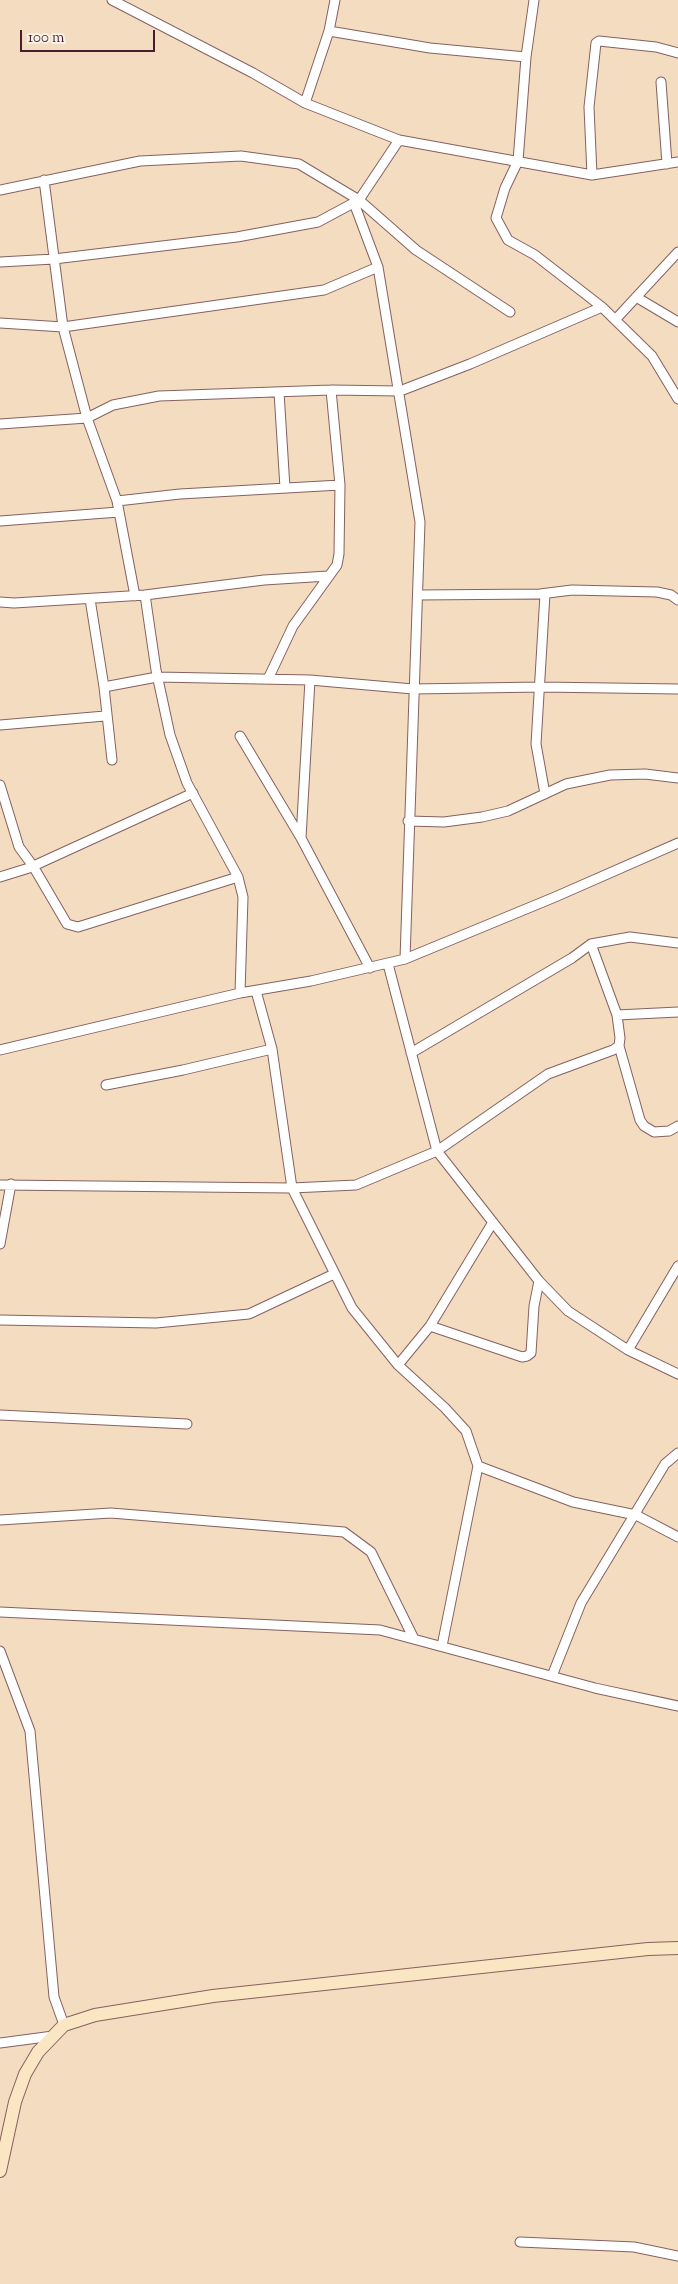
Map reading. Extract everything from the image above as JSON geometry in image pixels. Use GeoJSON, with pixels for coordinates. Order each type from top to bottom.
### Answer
{"type":"FeatureCollection","features":[{"type":"Feature","properties":{"kind":"street"},"geometry":{"type":"LineString","coordinates":[[112,0],[253,73],[305,103],[399,140],[592,175],[678,162]]}},
{"type":"Feature","properties":{"kind":"street"},"geometry":{"type":"LineString","coordinates":[[305,103],[330,31],[335,0]]}},
{"type":"Feature","properties":{"kind":"street"},"geometry":{"type":"LineString","coordinates":[[534,0],[526,58],[518,161],[505,188],[496,218],[508,240],[535,255],[602,306],[652,356],[678,400]]}},
{"type":"Feature","properties":{"kind":"street"},"geometry":{"type":"LineString","coordinates":[[330,31],[430,48],[526,58]]}},
{"type":"Feature","properties":{"kind":"street"},"geometry":{"type":"LineString","coordinates":[[592,175],[589,107],[596,43],[599,41],[647,46],[678,52]]}},
{"type":"Feature","properties":{"kind":"street"},"geometry":{"type":"LineString","coordinates":[[661,82],[667,164]]}},
{"type":"Feature","properties":{"kind":"street"},"geometry":{"type":"LineString","coordinates":[[0,262],[54,259],[237,237],[318,222],[356,201],[399,140]]}},
{"type":"Feature","properties":{"kind":"street"},"geometry":{"type":"LineString","coordinates":[[0,190],[140,161],[241,156],[300,164],[356,201],[416,250],[510,312]]}},
{"type":"Feature","properties":{"kind":"street"},"geometry":{"type":"LineString","coordinates":[[44,180],[63,327],[87,418],[117,501],[135,596]]}},
{"type":"Feature","properties":{"kind":"street"},"geometry":{"type":"LineString","coordinates":[[356,201],[378,267],[400,391],[420,522],[408,822],[405,959]]}},
{"type":"Feature","properties":{"kind":"street"},"geometry":{"type":"LineString","coordinates":[[616,320],[678,252]]}},
{"type":"Feature","properties":{"kind":"street"},"geometry":{"type":"LineString","coordinates":[[0,323],[63,327],[324,290],[378,267]]}},
{"type":"Feature","properties":{"kind":"street"},"geometry":{"type":"LineString","coordinates":[[636,296],[678,322]]}},
{"type":"Feature","properties":{"kind":"street"},"geometry":{"type":"LineString","coordinates":[[0,424],[87,418],[114,405],[159,396],[331,390],[400,391],[470,364],[602,306]]}},
{"type":"Feature","properties":{"kind":"street"},"geometry":{"type":"LineString","coordinates":[[268,679],[293,626],[337,565],[339,554],[340,484],[331,390]]}},
{"type":"Feature","properties":{"kind":"street"},"geometry":{"type":"LineString","coordinates":[[279,392],[284,488]]}},
{"type":"Feature","properties":{"kind":"street"},"geometry":{"type":"LineString","coordinates":[[117,501],[180,494],[340,484]]}},
{"type":"Feature","properties":{"kind":"street"},"geometry":{"type":"LineString","coordinates":[[0,521],[119,512]]}},
{"type":"Feature","properties":{"kind":"street"},"geometry":{"type":"LineString","coordinates":[[0,602],[14,603],[135,596],[264,580],[328,576]]}},
{"type":"Feature","properties":{"kind":"street"},"geometry":{"type":"LineString","coordinates":[[418,596],[545,594],[572,590],[658,592],[671,595],[678,600]]}},
{"type":"Feature","properties":{"kind":"street"},"geometry":{"type":"LineString","coordinates":[[545,594],[541,687],[536,744],[545,794]]}},
{"type":"Feature","properties":{"kind":"street"},"geometry":{"type":"LineString","coordinates":[[145,595],[157,677],[170,734],[193,792],[238,877],[243,897],[240,993]]}},
{"type":"Feature","properties":{"kind":"street"},"geometry":{"type":"LineString","coordinates":[[90,599],[104,687],[105,716],[112,760]]}},
{"type":"Feature","properties":{"kind":"street"},"geometry":{"type":"LineString","coordinates":[[104,687],[157,677],[310,680],[413,690],[541,687],[678,689]]}},
{"type":"Feature","properties":{"kind":"street"},"geometry":{"type":"LineString","coordinates":[[301,838],[310,680]]}},
{"type":"Feature","properties":{"kind":"street"},"geometry":{"type":"LineString","coordinates":[[0,724],[105,716]]}},
{"type":"Feature","properties":{"kind":"street"},"geometry":{"type":"LineString","coordinates":[[240,736],[301,838],[370,968]]}},
{"type":"Feature","properties":{"kind":"street"},"geometry":{"type":"LineString","coordinates":[[408,822],[444,822],[482,817],[508,811],[566,784],[610,775],[645,774],[678,778]]}},
{"type":"Feature","properties":{"kind":"street"},"geometry":{"type":"LineString","coordinates":[[0,786],[4,811],[19,847],[33,866],[67,924],[78,927],[238,877]]}},
{"type":"Feature","properties":{"kind":"street"},"geometry":{"type":"LineString","coordinates":[[0,877],[33,866],[193,792]]}},
{"type":"Feature","properties":{"kind":"street"},"geometry":{"type":"LineString","coordinates":[[0,1050],[240,993],[311,982],[405,959],[555,897],[678,843]]}},
{"type":"Feature","properties":{"kind":"street"},"geometry":{"type":"LineString","coordinates":[[411,1053],[572,958],[591,944],[630,937],[678,944]]}},
{"type":"Feature","properties":{"kind":"street"},"geometry":{"type":"LineString","coordinates":[[591,944],[617,1015],[620,1038],[619,1046],[640,1120],[644,1126],[654,1132],[669,1131],[678,1126]]}},
{"type":"Feature","properties":{"kind":"street"},"geometry":{"type":"LineString","coordinates":[[388,964],[437,1151],[539,1281],[568,1311],[628,1350],[678,1374]]}},
{"type":"Feature","properties":{"kind":"street"},"geometry":{"type":"LineString","coordinates":[[256,991],[272,1049],[292,1188],[352,1308],[398,1365],[445,1408],[466,1431],[478,1466],[442,1646]]}},
{"type":"Feature","properties":{"kind":"street"},"geometry":{"type":"LineString","coordinates":[[617,1015],[678,1012]]}},
{"type":"Feature","properties":{"kind":"street"},"geometry":{"type":"LineString","coordinates":[[0,1185],[292,1188],[356,1185],[437,1151],[548,1074],[614,1050],[619,1046]]}},
{"type":"Feature","properties":{"kind":"street"},"geometry":{"type":"LineString","coordinates":[[106,1085],[183,1070],[272,1049]]}},
{"type":"Feature","properties":{"kind":"street"},"geometry":{"type":"LineString","coordinates":[[0,1244],[11,1184]]}},
{"type":"Feature","properties":{"kind":"street"},"geometry":{"type":"LineString","coordinates":[[398,1365],[430,1326],[493,1222]]}},
{"type":"Feature","properties":{"kind":"street"},"geometry":{"type":"LineString","coordinates":[[628,1350],[678,1266]]}},
{"type":"Feature","properties":{"kind":"street"},"geometry":{"type":"LineString","coordinates":[[0,1320],[156,1323],[249,1314],[334,1274]]}},
{"type":"Feature","properties":{"kind":"street"},"geometry":{"type":"LineString","coordinates":[[430,1326],[522,1357],[527,1356],[530,1353],[534,1306],[539,1281]]}},
{"type":"Feature","properties":{"kind":"street"},"geometry":{"type":"LineString","coordinates":[[0,1415],[187,1424]]}},
{"type":"Feature","properties":{"kind":"street"},"geometry":{"type":"LineString","coordinates":[[552,1676],[581,1603],[636,1515],[665,1464],[678,1453]]}},
{"type":"Feature","properties":{"kind":"street"},"geometry":{"type":"LineString","coordinates":[[478,1466],[573,1502],[636,1515],[678,1537]]}},
{"type":"Feature","properties":{"kind":"street"},"geometry":{"type":"LineString","coordinates":[[0,1520],[111,1513],[344,1532],[371,1552],[414,1639]]}},
{"type":"Feature","properties":{"kind":"street"},"geometry":{"type":"LineString","coordinates":[[0,1612],[380,1630],[552,1676],[678,1706]]}},
{"type":"Feature","properties":{"kind":"street"},"geometry":{"type":"LineString","coordinates":[[0,1651],[30,1731],[54,1997],[64,2025]]}},
{"type":"Feature","properties":{"kind":"street"},"geometry":{"type":"LineString","coordinates":[[0,2171],[15,2102],[25,2074],[38,2052],[64,2025],[95,2015],[213,1996],[648,1948],[678,1948]]}},
{"type":"Feature","properties":{"kind":"street"},"geometry":{"type":"LineString","coordinates":[[0,2043],[53,2036]]}},
{"type":"Feature","properties":{"kind":"street"},"geometry":{"type":"LineString","coordinates":[[520,2242],[634,2246],[678,2256]]}}]}
